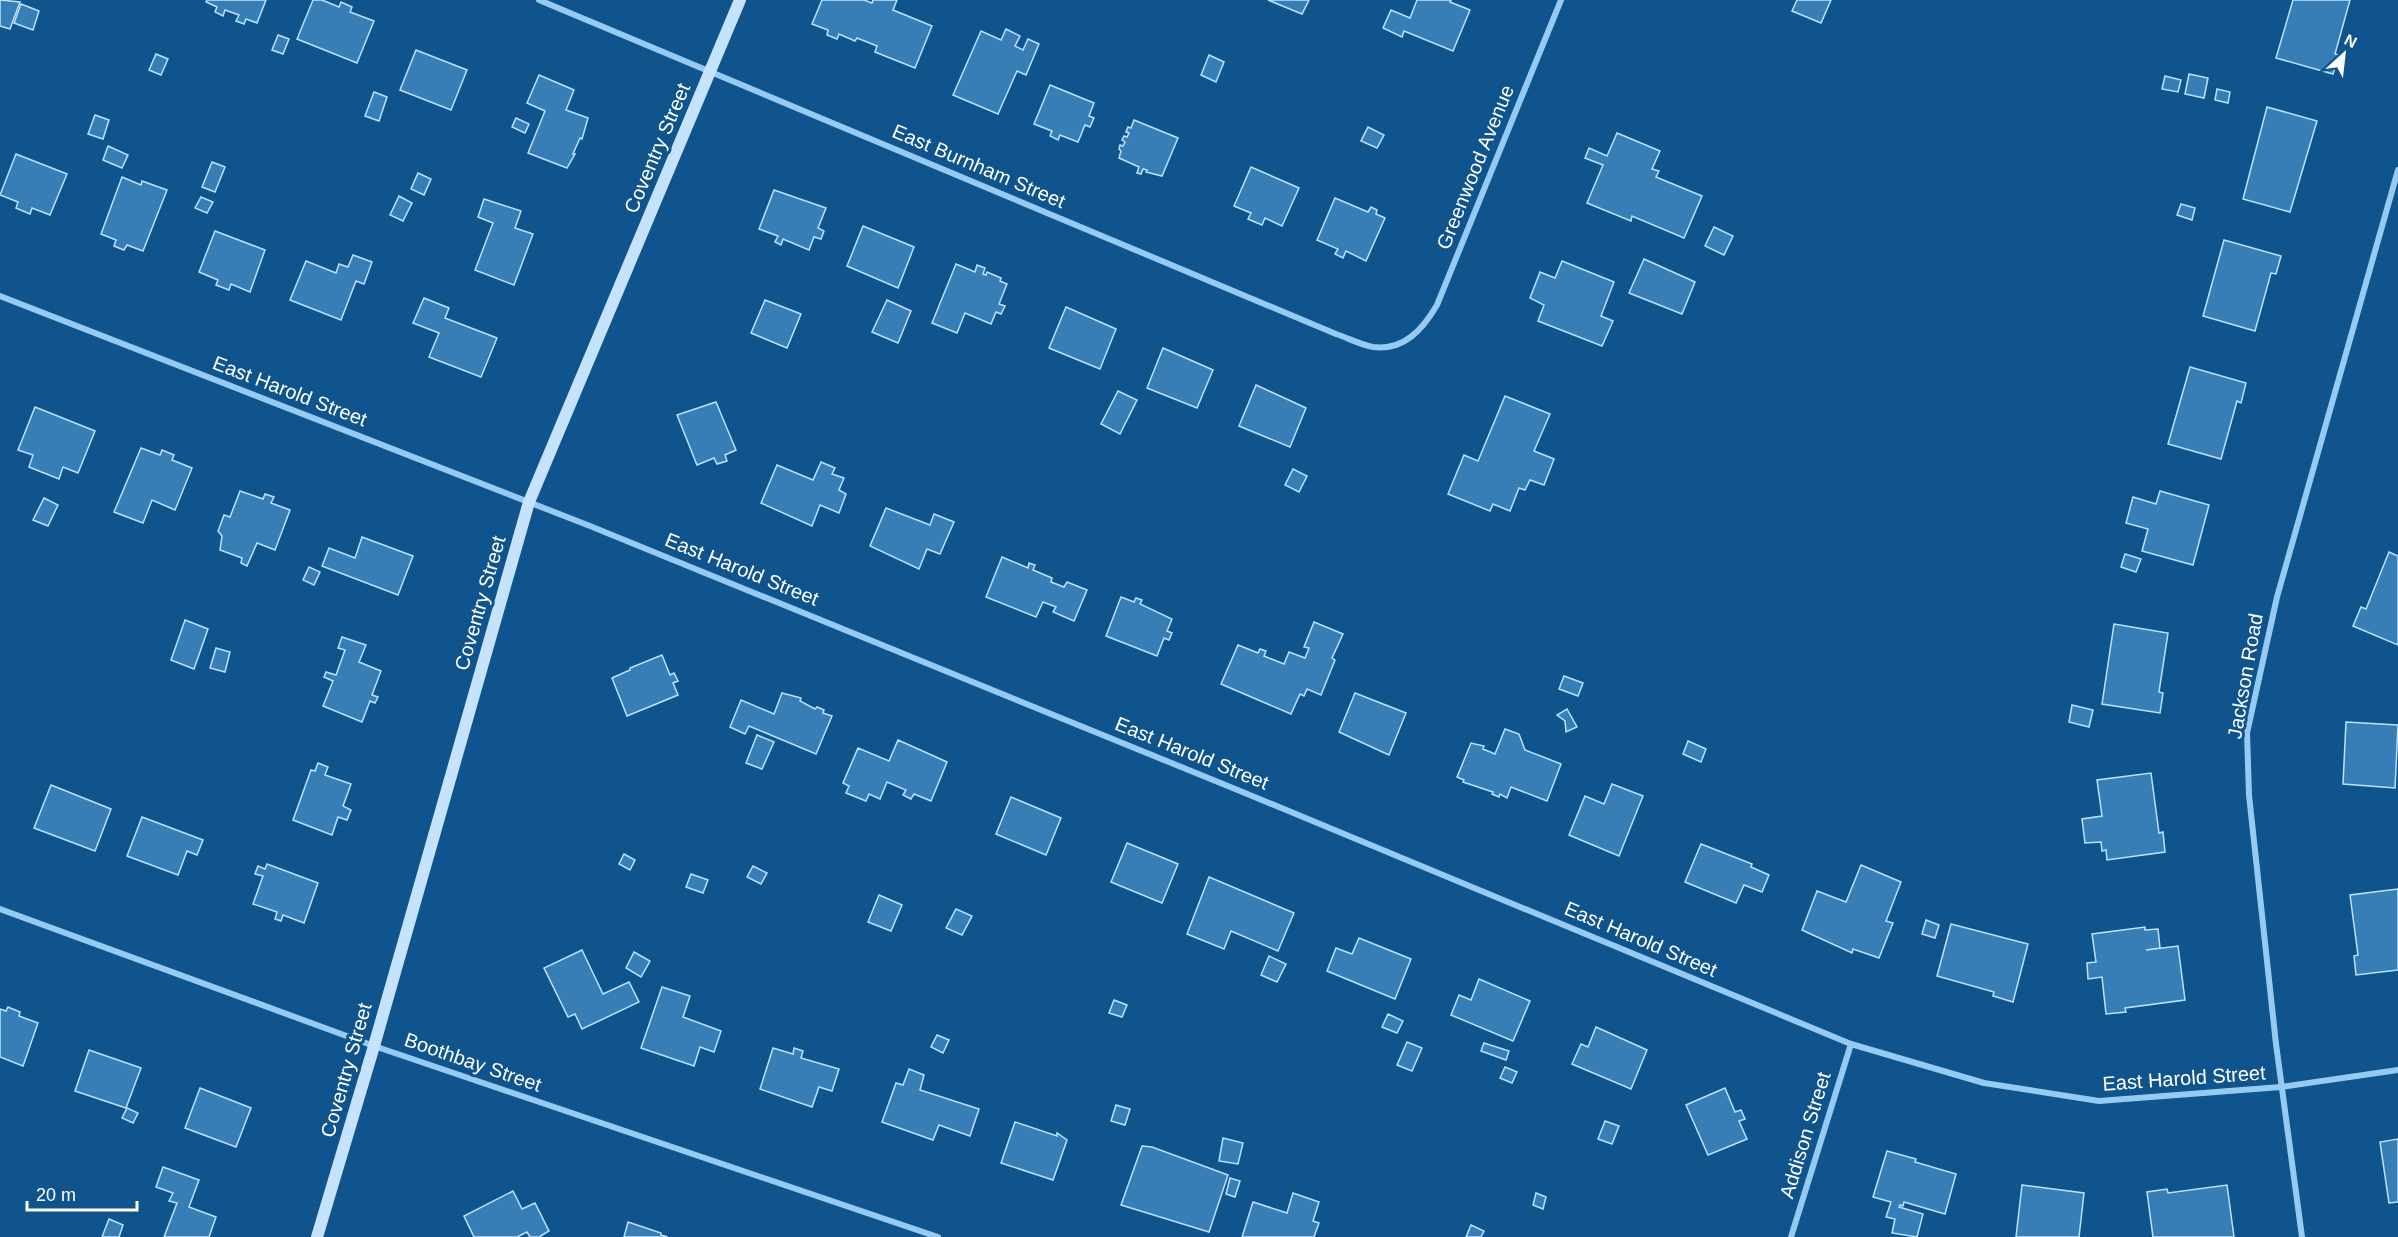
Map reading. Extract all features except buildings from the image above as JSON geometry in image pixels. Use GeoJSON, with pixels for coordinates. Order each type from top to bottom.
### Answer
{"type":"FeatureCollection","features":[{"type":"Feature","properties":{"kind":"street","name":"East Burnham Street"},"geometry":{"type":"LineString","coordinates":[[539,0],[1336,334],[1372,347],[1392,346],[1408,339]]}},
{"type":"Feature","properties":{"kind":"street","name":"Coventry Street"},"geometry":{"type":"LineString","coordinates":[[317,1237],[530,502],[740,0]]}},
{"type":"Feature","properties":{"kind":"street","name":"Greenwood Avenue"},"geometry":{"type":"LineString","coordinates":[[1408,339],[1427,322],[1437,305],[1562,0]]}},
{"type":"Feature","properties":{"kind":"street","name":"Jackson Road"},"geometry":{"type":"LineString","coordinates":[[2302,1237],[2281,1087],[2249,795],[2247,733],[2277,597],[2398,170]]}},
{"type":"Feature","properties":{"kind":"street","name":"East Harold Street"},"geometry":{"type":"LineString","coordinates":[[0,296],[530,502],[1245,793],[1851,1044],[1984,1083],[2099,1101],[2281,1087],[2398,1070]]}},
{"type":"Feature","properties":{"kind":"street","name":"Boothbay Street"},"geometry":{"type":"LineString","coordinates":[[0,909],[374,1046],[938,1237]]}},
{"type":"Feature","properties":{"kind":"street","name":"Addison Street"},"geometry":{"type":"LineString","coordinates":[[1791,1237],[1851,1044]]}}]}
